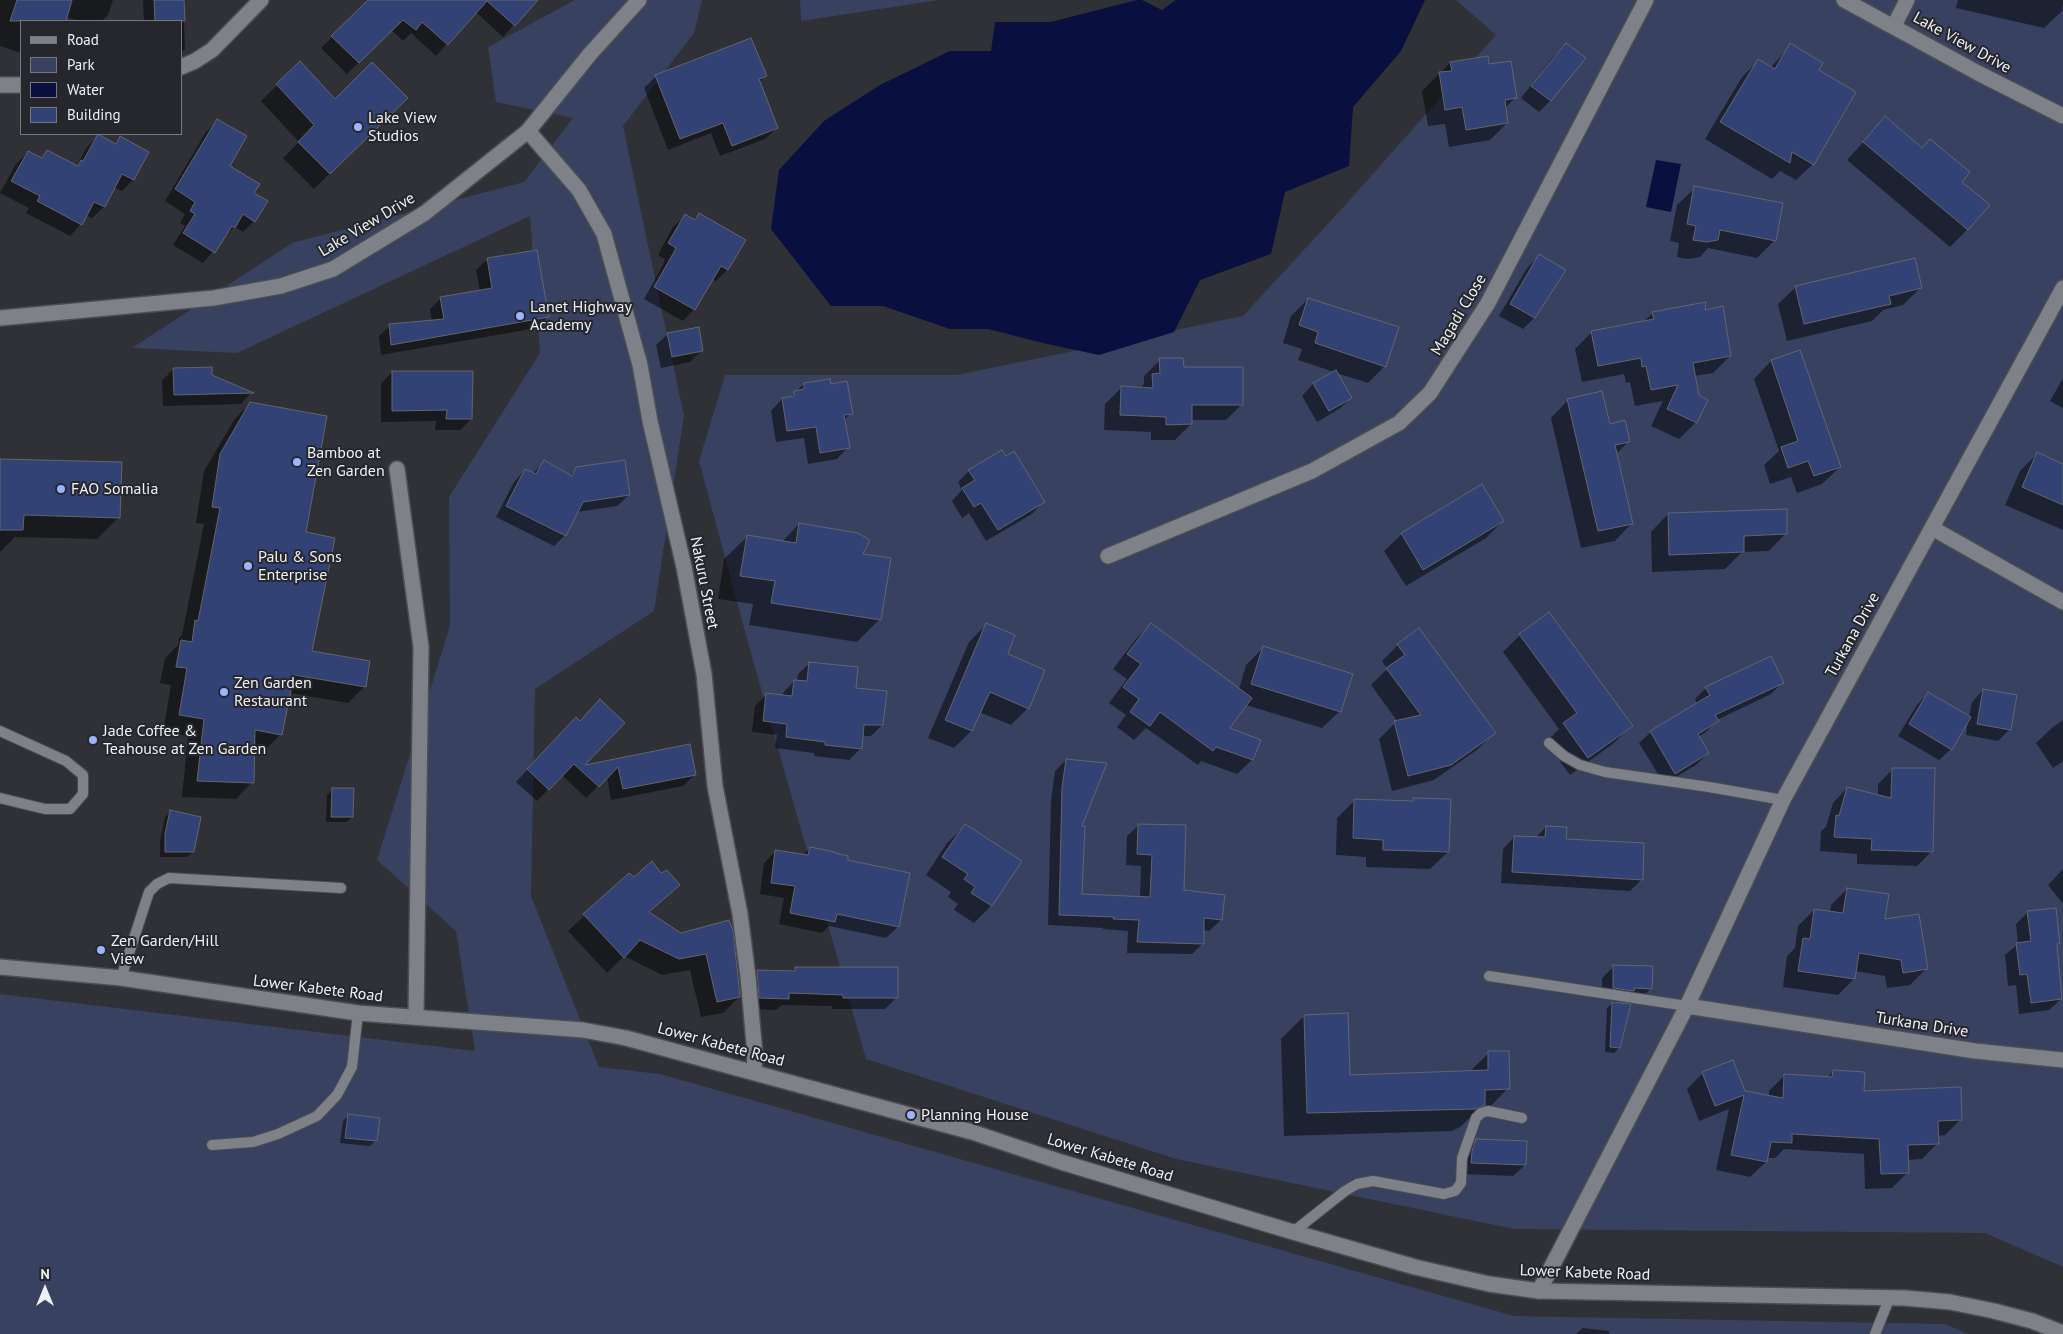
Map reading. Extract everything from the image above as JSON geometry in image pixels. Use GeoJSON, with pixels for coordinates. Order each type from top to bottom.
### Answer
{"type":"FeatureCollection","features":[{"type":"Feature","properties":{"kind":"street"},"geometry":{"type":"LineString","coordinates":[[182,67],[196,61],[212,50],[261,0]]}},
{"type":"Feature","properties":{"kind":"street","name":"Lake View Drive"},"geometry":{"type":"LineString","coordinates":[[0,318],[214,298],[281,286],[333,269],[425,213],[528,131],[590,54],[639,0]]}},
{"type":"Feature","properties":{"kind":"street","name":"Magadi Close"},"geometry":{"type":"LineString","coordinates":[[1108,556],[1181,527],[1312,470],[1399,423],[1430,393],[1488,303],[1646,0]]}},
{"type":"Feature","properties":{"kind":"street","name":"Lake View Drive"},"geometry":{"type":"LineString","coordinates":[[1844,0],[1978,73],[2063,116]]}},
{"type":"Feature","properties":{"kind":"street"},"geometry":{"type":"LineString","coordinates":[[1894,26],[1907,0]]}},
{"type":"Feature","properties":{"kind":"street"},"geometry":{"type":"LineString","coordinates":[[0,85],[20,85]]}},
{"type":"Feature","properties":{"kind":"street","name":"Nakuru Street"},"geometry":{"type":"LineString","coordinates":[[528,131],[579,190],[604,234],[640,365],[650,421],[684,567],[704,674],[715,786],[740,914],[746,959],[754,1072]]}},
{"type":"Feature","properties":{"kind":"street","name":"Turkana Drive"},"geometry":{"type":"LineString","coordinates":[[1539,1291],[1687,1006],[1783,800],[2063,288]]}},
{"type":"Feature","properties":{"kind":"street"},"geometry":{"type":"LineString","coordinates":[[397,469],[421,647],[416,1017]]}},
{"type":"Feature","properties":{"kind":"street"},"geometry":{"type":"LineString","coordinates":[[1932,528],[2063,602]]}},
{"type":"Feature","properties":{"kind":"street","name":"Lower Kabete Road"},"geometry":{"type":"LineString","coordinates":[[0,967],[121,978],[358,1013],[583,1030],[652,1044],[972,1132],[1061,1162],[1293,1232],[1431,1271],[1489,1284],[1539,1291],[1890,1297],[1950,1302],[1994,1310],[2032,1321],[2063,1333]]}},
{"type":"Feature","properties":{"kind":"street","name":"Turkana Drive"},"geometry":{"type":"LineString","coordinates":[[1687,1006],[1974,1050],[2063,1060]]}},
{"type":"Feature","properties":{"kind":"lane"},"geometry":{"type":"LineString","coordinates":[[0,731],[43,749],[66,761],[83,774],[83,794],[70,809],[45,809],[0,798]]}},
{"type":"Feature","properties":{"kind":"lane"},"geometry":{"type":"LineString","coordinates":[[1549,743],[1564,756],[1580,765],[1605,772],[1783,800]]}},
{"type":"Feature","properties":{"kind":"lane"},"geometry":{"type":"LineString","coordinates":[[121,978],[150,892],[157,884],[169,878],[341,888]]}},
{"type":"Feature","properties":{"kind":"lane"},"geometry":{"type":"LineString","coordinates":[[1489,976],[1687,1006]]}},
{"type":"Feature","properties":{"kind":"lane"},"geometry":{"type":"LineString","coordinates":[[212,1144],[253,1142],[278,1134],[317,1116],[336,1095],[352,1067],[358,1013]]}},
{"type":"Feature","properties":{"kind":"lane"},"geometry":{"type":"LineString","coordinates":[[1293,1232],[1345,1191],[1357,1184],[1373,1181],[1444,1194],[1455,1191],[1461,1183],[1462,1158],[1476,1118],[1481,1113],[1488,1111],[1522,1118]]}},
{"type":"Feature","properties":{"kind":"lane"},"geometry":{"type":"LineString","coordinates":[[1875,1334],[1890,1297]]}},
{"type":"Feature","properties":{"kind":"green space"},"geometry":{"type":"Polygon","coordinates":[[[575,0],[702,0],[694,33],[623,126],[684,416],[654,611],[535,689],[531,896],[599,1067],[660,1074],[1514,1316],[1945,1324],[1968,1334],[0,1334],[0,994],[475,1051],[456,931],[377,860],[450,626],[449,497],[540,353],[530,216],[237,353],[132,348],[292,243],[524,182],[573,118],[496,102],[488,47],[575,0]]]}},
{"type":"Feature","properties":{"kind":"green space"},"geometry":{"type":"Polygon","coordinates":[[[800,0],[939,0],[801,21],[800,0]]]}},
{"type":"Feature","properties":{"kind":"green space"},"geometry":{"type":"Polygon","coordinates":[[[1456,0],[2063,0],[2063,1267],[1985,1233],[1514,1229],[1176,1159],[866,1059],[749,646],[699,461],[725,375],[957,375],[1243,316],[1348,202],[1496,35],[1456,0]]]}},
{"type":"Feature","properties":{"kind":"water"},"geometry":{"type":"Polygon","coordinates":[[[1142,0],[1162,10],[1176,0],[1425,0],[1401,51],[1353,107],[1349,166],[1285,192],[1271,254],[1200,280],[1174,332],[1099,355],[988,329],[950,329],[883,306],[831,306],[771,229],[779,170],[824,121],[880,85],[950,51],[991,51],[995,22],[1051,22],[1142,0]]]}},
{"type":"Feature","properties":{"kind":"water"},"geometry":{"type":"Polygon","coordinates":[[[1656,160],[1681,164],[1671,212],[1646,207],[1656,160]]]}},
{"type":"Feature","properties":{"kind":"building"},"geometry":{"type":"Polygon","coordinates":[[[17,0],[72,0],[66,20],[10,21],[17,0]]]}},
{"type":"Feature","properties":{"kind":"building"},"geometry":{"type":"Polygon","coordinates":[[[154,0],[184,0],[185,21],[155,20],[154,0]]]}},
{"type":"Feature","properties":{"kind":"building"},"geometry":{"type":"Polygon","coordinates":[[[368,0],[538,0],[515,26],[487,1],[448,45],[422,22],[416,30],[403,20],[359,63],[331,36],[368,0]]]}},
{"type":"Feature","properties":{"kind":"building"},"geometry":{"type":"Polygon","coordinates":[[[751,38],[767,76],[759,79],[778,128],[732,146],[723,123],[680,139],[655,75],[751,38]]]}},
{"type":"Feature","properties":{"kind":"building"},"geometry":{"type":"Polygon","coordinates":[[[1566,43],[1586,58],[1551,101],[1531,86],[1566,43]]]}},
{"type":"Feature","properties":{"kind":"building"},"geometry":{"type":"Polygon","coordinates":[[[1790,43],[1823,63],[1819,70],[1856,92],[1814,165],[1792,152],[1790,163],[1720,122],[1758,59],[1775,69],[1790,43]]]}},
{"type":"Feature","properties":{"kind":"building"},"geometry":{"type":"Polygon","coordinates":[[[1488,56],[1489,64],[1511,61],[1517,98],[1505,100],[1508,123],[1466,130],[1462,107],[1445,110],[1439,72],[1452,71],[1450,62],[1488,56]]]}},
{"type":"Feature","properties":{"kind":"building"},"geometry":{"type":"Polygon","coordinates":[[[300,61],[335,99],[372,62],[408,98],[330,174],[298,142],[314,125],[276,84],[300,61]]]}},
{"type":"Feature","properties":{"kind":"building"},"geometry":{"type":"Polygon","coordinates":[[[1885,116],[1922,148],[1930,139],[1970,172],[1962,182],[1990,205],[1968,230],[1863,142],[1885,116]]]}},
{"type":"Feature","properties":{"kind":"building"},"geometry":{"type":"Polygon","coordinates":[[[217,119],[247,136],[230,166],[260,184],[254,193],[268,201],[255,222],[243,214],[235,228],[232,226],[215,253],[183,233],[195,214],[190,211],[195,202],[175,189],[217,119]]]}},
{"type":"Feature","properties":{"kind":"building"},"geometry":{"type":"Polygon","coordinates":[[[97,135],[116,144],[120,136],[149,152],[134,180],[122,174],[105,207],[94,202],[82,225],[37,201],[40,196],[11,181],[28,151],[42,158],[47,150],[78,166],[81,160],[83,161],[97,135]]]}},
{"type":"Feature","properties":{"kind":"building"},"geometry":{"type":"Polygon","coordinates":[[[1694,186],[1783,203],[1776,241],[1720,230],[1718,240],[1707,242],[1693,240],[1696,226],[1687,224],[1694,186]]]}},
{"type":"Feature","properties":{"kind":"building"},"geometry":{"type":"Polygon","coordinates":[[[699,213],[746,240],[728,270],[721,266],[695,310],[654,287],[676,248],[668,243],[685,214],[695,220],[699,213]]]}},
{"type":"Feature","properties":{"kind":"building"},"geometry":{"type":"Polygon","coordinates":[[[537,250],[549,317],[391,345],[389,324],[444,319],[440,297],[492,288],[487,258],[537,250]]]}},
{"type":"Feature","properties":{"kind":"building"},"geometry":{"type":"Polygon","coordinates":[[[1539,254],[1566,270],[1535,318],[1510,304],[1539,254]]]}},
{"type":"Feature","properties":{"kind":"building"},"geometry":{"type":"Polygon","coordinates":[[[1915,258],[1922,288],[1889,296],[1891,304],[1804,324],[1795,286],[1915,258]]]}},
{"type":"Feature","properties":{"kind":"building"},"geometry":{"type":"Polygon","coordinates":[[[1308,298],[1399,327],[1386,367],[1315,343],[1318,332],[1299,325],[1308,298]]]}},
{"type":"Feature","properties":{"kind":"building"},"geometry":{"type":"Polygon","coordinates":[[[1706,302],[1705,310],[1723,306],[1731,356],[1693,363],[1699,395],[1708,400],[1697,423],[1667,409],[1678,385],[1651,390],[1646,366],[1642,367],[1641,358],[1598,366],[1591,331],[1654,319],[1652,312],[1706,302]]]}},
{"type":"Feature","properties":{"kind":"building"},"geometry":{"type":"Polygon","coordinates":[[[699,327],[703,351],[672,357],[667,333],[699,327]]]}},
{"type":"Feature","properties":{"kind":"building"},"geometry":{"type":"Polygon","coordinates":[[[1800,350],[1841,467],[1814,476],[1808,461],[1788,468],[1781,447],[1798,441],[1771,360],[1800,350]]]}},
{"type":"Feature","properties":{"kind":"building"},"geometry":{"type":"Polygon","coordinates":[[[1159,358],[1183,358],[1184,367],[1243,367],[1243,405],[1192,405],[1192,424],[1166,425],[1166,417],[1120,415],[1121,386],[1153,388],[1152,374],[1160,373],[1159,358]]]}},
{"type":"Feature","properties":{"kind":"building"},"geometry":{"type":"Polygon","coordinates":[[[212,367],[212,375],[254,393],[174,395],[173,368],[212,367]]]}},
{"type":"Feature","properties":{"kind":"building"},"geometry":{"type":"Polygon","coordinates":[[[1336,370],[1352,398],[1329,411],[1313,383],[1336,370]]]}},
{"type":"Feature","properties":{"kind":"building"},"geometry":{"type":"Polygon","coordinates":[[[392,371],[473,371],[472,419],[446,419],[447,410],[392,411],[392,371]]]}},
{"type":"Feature","properties":{"kind":"building"},"geometry":{"type":"Polygon","coordinates":[[[830,379],[831,384],[847,381],[853,414],[844,415],[850,448],[820,453],[816,427],[787,431],[782,398],[794,396],[794,391],[804,389],[804,383],[830,379]]]}},
{"type":"Feature","properties":{"kind":"building"},"geometry":{"type":"Polygon","coordinates":[[[1602,391],[1610,424],[1625,420],[1630,442],[1615,445],[1633,524],[1598,531],[1567,399],[1602,391]]]}},
{"type":"Feature","properties":{"kind":"building"},"geometry":{"type":"Polygon","coordinates":[[[250,402],[327,416],[306,532],[335,538],[312,651],[370,661],[366,687],[294,675],[282,735],[255,730],[254,783],[197,781],[204,719],[179,715],[187,668],[176,667],[181,640],[192,642],[195,620],[198,621],[220,508],[212,507],[220,454],[250,402]]]}},
{"type":"Feature","properties":{"kind":"building"},"geometry":{"type":"Polygon","coordinates":[[[1002,450],[1006,456],[1014,451],[1045,502],[998,530],[981,503],[974,507],[962,488],[975,480],[968,470],[1002,450]]]}},
{"type":"Feature","properties":{"kind":"building"},"geometry":{"type":"Polygon","coordinates":[[[2037,452],[2063,464],[2063,505],[2022,487],[2037,452]]]}},
{"type":"Feature","properties":{"kind":"building","name":"FAO Somalia"},"geometry":{"type":"Polygon","coordinates":[[[0,459],[122,462],[120,518],[24,515],[23,530],[0,530],[0,459]]]}},
{"type":"Feature","properties":{"kind":"building"},"geometry":{"type":"Polygon","coordinates":[[[544,460],[572,476],[576,467],[625,460],[630,495],[583,502],[566,536],[506,506],[525,469],[536,474],[544,460]]]}},
{"type":"Feature","properties":{"kind":"building"},"geometry":{"type":"Polygon","coordinates":[[[1482,484],[1504,521],[1423,570],[1401,533],[1482,484]]]}},
{"type":"Feature","properties":{"kind":"building"},"geometry":{"type":"Polygon","coordinates":[[[1787,509],[1787,534],[1744,536],[1744,552],[1669,555],[1668,513],[1787,509]]]}},
{"type":"Feature","properties":{"kind":"building"},"geometry":{"type":"Polygon","coordinates":[[[799,523],[858,533],[870,540],[863,554],[891,558],[881,620],[771,603],[775,581],[740,576],[747,535],[796,543],[799,523]]]}},
{"type":"Feature","properties":{"kind":"building"},"geometry":{"type":"Polygon","coordinates":[[[1549,612],[1633,726],[1588,758],[1563,723],[1577,713],[1519,634],[1549,612]]]}},
{"type":"Feature","properties":{"kind":"building"},"geometry":{"type":"Polygon","coordinates":[[[986,623],[1015,635],[1008,654],[1045,670],[1029,709],[990,692],[972,731],[945,720],[986,623]]]}},
{"type":"Feature","properties":{"kind":"building"},"geometry":{"type":"Polygon","coordinates":[[[1151,623],[1252,698],[1230,728],[1261,740],[1253,760],[1216,747],[1213,751],[1160,712],[1150,726],[1130,712],[1139,699],[1123,687],[1141,664],[1127,654],[1151,623]]]}},
{"type":"Feature","properties":{"kind":"building"},"geometry":{"type":"Polygon","coordinates":[[[1419,628],[1496,733],[1451,765],[1408,776],[1394,721],[1421,715],[1386,668],[1405,655],[1397,644],[1419,628]]]}},
{"type":"Feature","properties":{"kind":"building"},"geometry":{"type":"Polygon","coordinates":[[[1263,646],[1353,674],[1341,712],[1251,684],[1263,646]]]}},
{"type":"Feature","properties":{"kind":"building"},"geometry":{"type":"Polygon","coordinates":[[[1771,656],[1784,683],[1715,715],[1719,721],[1698,734],[1709,753],[1675,774],[1650,731],[1710,695],[1705,687],[1771,656]]]}},
{"type":"Feature","properties":{"kind":"building"},"geometry":{"type":"Polygon","coordinates":[[[809,662],[858,667],[856,688],[887,691],[883,725],[864,725],[862,749],[825,745],[825,742],[786,737],[787,724],[763,721],[766,693],[792,696],[794,680],[807,681],[809,662]]]}},
{"type":"Feature","properties":{"kind":"building"},"geometry":{"type":"Polygon","coordinates":[[[1983,689],[2017,695],[2011,730],[1977,724],[1983,689]]]}},
{"type":"Feature","properties":{"kind":"building"},"geometry":{"type":"Polygon","coordinates":[[[1928,692],[1971,717],[1952,750],[1909,724],[1928,692]]]}},
{"type":"Feature","properties":{"kind":"building"},"geometry":{"type":"Polygon","coordinates":[[[600,699],[625,723],[585,765],[690,744],[696,775],[623,789],[618,767],[599,787],[574,764],[549,790],[527,769],[576,717],[580,721],[600,699]]]}},
{"type":"Feature","properties":{"kind":"building"},"geometry":{"type":"Polygon","coordinates":[[[1066,759],[1107,763],[1082,826],[1085,826],[1082,894],[1150,897],[1152,855],[1137,854],[1138,824],[1186,825],[1184,890],[1225,895],[1222,920],[1204,918],[1204,944],[1137,942],[1139,920],[1059,915],[1062,788],[1066,759]]]}},
{"type":"Feature","properties":{"kind":"building"},"geometry":{"type":"Polygon","coordinates":[[[1892,768],[1935,768],[1933,852],[1871,850],[1872,839],[1834,837],[1836,815],[1839,816],[1847,787],[1891,798],[1892,768]]]}},
{"type":"Feature","properties":{"kind":"building"},"geometry":{"type":"Polygon","coordinates":[[[332,788],[354,788],[353,817],[331,817],[332,788]]]}},
{"type":"Feature","properties":{"kind":"building"},"geometry":{"type":"Polygon","coordinates":[[[1413,798],[1451,799],[1449,852],[1383,850],[1383,840],[1353,838],[1354,799],[1414,801],[1413,798]]]}},
{"type":"Feature","properties":{"kind":"building"},"geometry":{"type":"Polygon","coordinates":[[[170,810],[201,817],[194,852],[165,852],[165,834],[170,810]]]}},
{"type":"Feature","properties":{"kind":"building"},"geometry":{"type":"Polygon","coordinates":[[[965,824],[1022,861],[992,906],[971,893],[975,887],[964,879],[968,874],[942,857],[965,824]]]}},
{"type":"Feature","properties":{"kind":"building"},"geometry":{"type":"Polygon","coordinates":[[[1546,826],[1567,827],[1566,839],[1644,843],[1643,880],[1512,872],[1514,836],[1545,837],[1546,826]]]}},
{"type":"Feature","properties":{"kind":"building"},"geometry":{"type":"Polygon","coordinates":[[[810,847],[848,856],[848,860],[910,873],[899,927],[837,914],[835,922],[790,913],[795,886],[771,883],[775,850],[808,855],[810,847]]]}},
{"type":"Feature","properties":{"kind":"building"},"geometry":{"type":"Polygon","coordinates":[[[652,861],[661,873],[667,870],[680,885],[649,912],[681,933],[729,920],[733,930],[740,997],[717,1002],[706,954],[679,959],[640,940],[624,958],[583,914],[629,873],[634,877],[652,861]]]}},
{"type":"Feature","properties":{"kind":"building"},"geometry":{"type":"Polygon","coordinates":[[[1847,888],[1889,894],[1885,919],[1919,914],[1928,969],[1903,973],[1901,960],[1859,953],[1855,979],[1798,971],[1803,938],[1810,939],[1814,909],[1843,913],[1847,888]]]}},
{"type":"Feature","properties":{"kind":"building"},"geometry":{"type":"Polygon","coordinates":[[[2056,908],[2060,944],[2057,944],[2062,999],[2031,1003],[2027,974],[2020,975],[2016,943],[2031,941],[2027,911],[2056,908]]]}},
{"type":"Feature","properties":{"kind":"building"},"geometry":{"type":"Polygon","coordinates":[[[1613,965],[1653,966],[1652,989],[1635,988],[1634,991],[1613,988],[1613,965]]]}},
{"type":"Feature","properties":{"kind":"building"},"geometry":{"type":"Polygon","coordinates":[[[795,967],[898,967],[898,998],[843,998],[843,995],[789,993],[789,999],[759,998],[757,970],[795,971],[795,967]]]}},
{"type":"Feature","properties":{"kind":"building"},"geometry":{"type":"Polygon","coordinates":[[[1612,1002],[1631,1004],[1620,1048],[1610,1047],[1612,1002]]]}},
{"type":"Feature","properties":{"kind":"building"},"geometry":{"type":"Polygon","coordinates":[[[1348,1013],[1350,1075],[1488,1070],[1488,1051],[1509,1051],[1510,1089],[1485,1090],[1485,1105],[1476,1109],[1307,1113],[1304,1015],[1348,1013]]]}},
{"type":"Feature","properties":{"kind":"building"},"geometry":{"type":"Polygon","coordinates":[[[1733,1060],[1745,1091],[1783,1098],[1784,1074],[1832,1077],[1833,1070],[1865,1072],[1864,1091],[1961,1087],[1962,1120],[1938,1121],[1939,1144],[1908,1145],[1909,1173],[1881,1174],[1879,1139],[1792,1134],[1792,1143],[1771,1142],[1767,1162],[1731,1155],[1744,1095],[1715,1106],[1702,1072],[1733,1060]]]}},
{"type":"Feature","properties":{"kind":"building"},"geometry":{"type":"Polygon","coordinates":[[[348,1114],[380,1118],[377,1141],[345,1138],[348,1114]]]}},
{"type":"Feature","properties":{"kind":"building"},"geometry":{"type":"Polygon","coordinates":[[[1476,1139],[1527,1141],[1526,1165],[1471,1163],[1476,1139]]]}},
{"type":"Feature","properties":{"kind":"place","name":"Lake View Studios"},"geometry":{"type":"Point","coordinates":[358,127]}},
{"type":"Feature","properties":{"kind":"place","name":"Lanet Highway Academy"},"geometry":{"type":"Point","coordinates":[520,316]}},
{"type":"Feature","properties":{"kind":"place","name":"Bamboo at Zen Garden"},"geometry":{"type":"Point","coordinates":[297,462]}},
{"type":"Feature","properties":{"kind":"place","name":"FAO Somalia"},"geometry":{"type":"Point","coordinates":[61,489]}},
{"type":"Feature","properties":{"kind":"place","name":"Palu & Sons Enterprise"},"geometry":{"type":"Point","coordinates":[248,566]}},
{"type":"Feature","properties":{"kind":"place","name":"Zen Garden Restaurant"},"geometry":{"type":"Point","coordinates":[224,692]}},
{"type":"Feature","properties":{"kind":"place","name":"Jade Coffee & Teahouse at Zen Garden"},"geometry":{"type":"Point","coordinates":[93,740]}},
{"type":"Feature","properties":{"kind":"place","name":"Zen Garden/Hill View"},"geometry":{"type":"Point","coordinates":[101,950]}},
{"type":"Feature","properties":{"kind":"place","name":"Planning House"},"geometry":{"type":"Point","coordinates":[911,1115]}}]}
